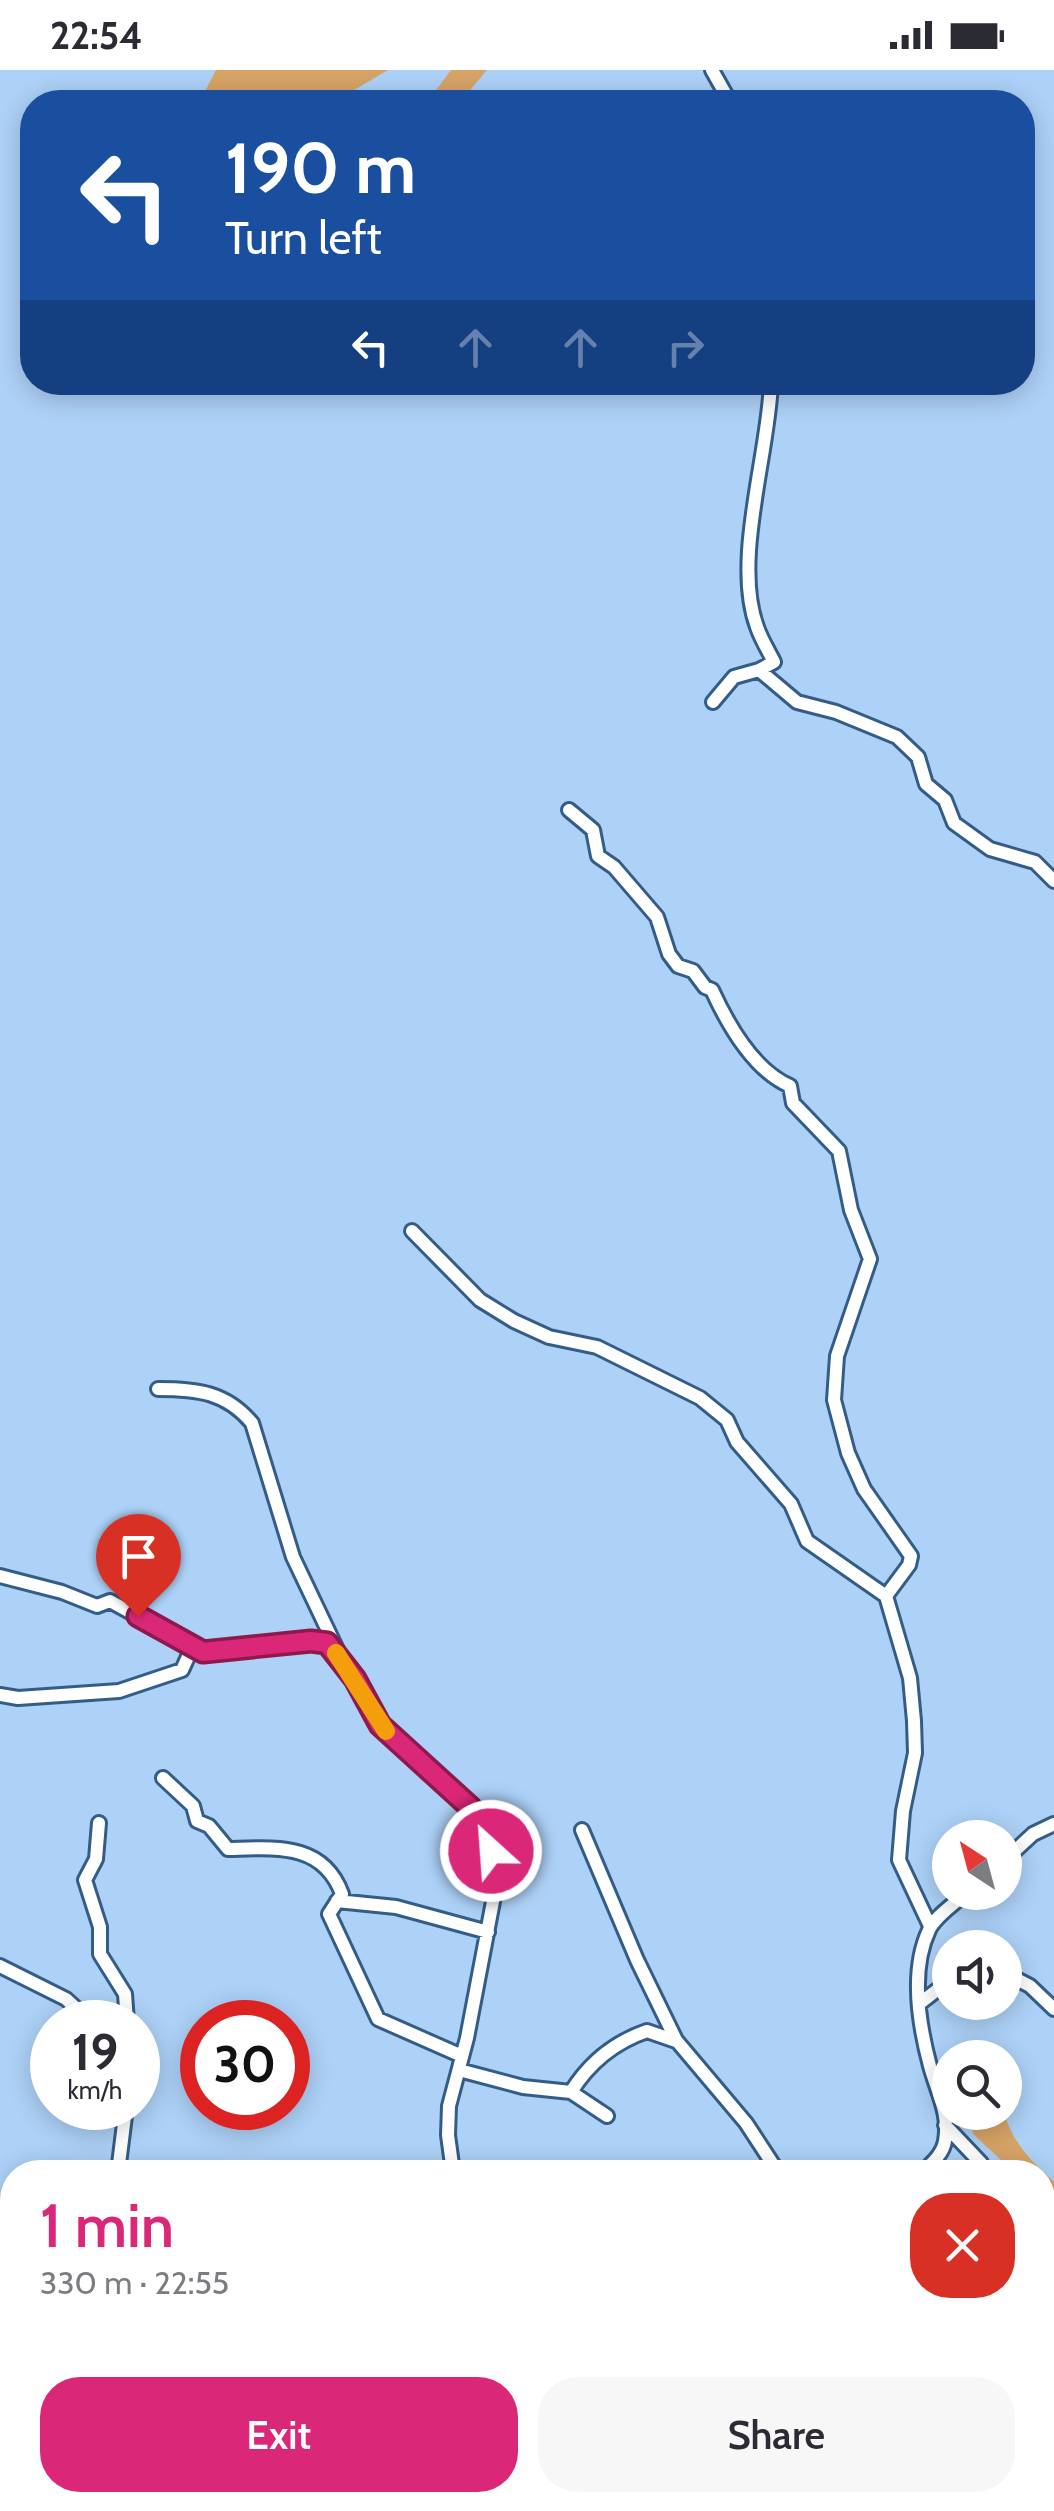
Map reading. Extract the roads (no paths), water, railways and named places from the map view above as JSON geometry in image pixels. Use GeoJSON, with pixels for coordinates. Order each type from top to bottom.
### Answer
{"type":"FeatureCollection","features":[{"type":"Feature","properties":{"kind":"street"},"geometry":{"type":"LineString","coordinates":[[714,702],[734,676],[774,662],[756,625],[750,584],[758,466],[770,395]]}},
{"type":"Feature","properties":{"kind":"street"},"geometry":{"type":"LineString","coordinates":[[760,670],[797,702],[836,712],[897,738],[918,758],[926,784],[945,800],[954,823],[990,849],[1035,862],[1054,881]]}},
{"type":"Feature","properties":{"kind":"street"},"geometry":{"type":"LineString","coordinates":[[569,810],[593,830],[598,856],[614,867],[657,917],[668,954],[712,990],[727,1024],[774,1079],[790,1086],[793,1102],[839,1151],[851,1210],[870,1259],[837,1356],[834,1400],[848,1453],[864,1489],[911,1556],[909,1565],[886,1596]]}},
{"type":"Feature","properties":{"kind":"street"},"geometry":{"type":"LineString","coordinates":[[412,1231],[480,1300],[514,1321],[549,1337],[597,1347],[700,1398],[727,1420],[738,1442],[791,1504],[807,1540],[886,1596],[910,1678],[916,1753],[903,1811],[898,1860],[930,1926]]}},
{"type":"Feature","properties":{"kind":"street"},"geometry":{"type":"LineString","coordinates":[[158,1388],[218,1395],[238,1407],[252,1423],[294,1557],[341,1658],[380,1725],[470,1807],[488,1829],[496,1892],[449,2106],[451,2160]]}},
{"type":"Feature","properties":{"kind":"street"},"geometry":{"type":"LineString","coordinates":[[0,1576],[62,1592],[97,1606],[110,1601],[203,1652],[311,1641],[327,1643],[341,1658]]}},
{"type":"Feature","properties":{"kind":"street"},"geometry":{"type":"LineString","coordinates":[[0,1696],[119,1691],[182,1670],[192,1648]]}},
{"type":"Feature","properties":{"kind":"street"},"geometry":{"type":"LineString","coordinates":[[163,1778],[193,1806],[197,1820],[209,1826],[228,1849],[290,1850],[320,1860],[335,1873],[342,1894],[329,1914],[378,2018],[460,2063],[523,2087],[570,2092],[607,2116]]}},
{"type":"Feature","properties":{"kind":"street"},"geometry":{"type":"LineString","coordinates":[[98,1823],[96,1859],[84,1880],[100,1927],[100,1954],[125,2000]]}},
{"type":"Feature","properties":{"kind":"street"},"geometry":{"type":"LineString","coordinates":[[1022,1845],[1054,1824]]}},
{"type":"Feature","properties":{"kind":"street"},"geometry":{"type":"LineString","coordinates":[[582,1830],[637,1960],[678,2042],[746,2124],[770,2160]]}},
{"type":"Feature","properties":{"kind":"street"},"geometry":{"type":"LineString","coordinates":[[337,1901],[396,1908],[488,1932]]}},
{"type":"Feature","properties":{"kind":"street"},"geometry":{"type":"LineString","coordinates":[[932,2073],[919,2004],[920,1958],[930,1926],[948,1910]]}},
{"type":"Feature","properties":{"kind":"street"},"geometry":{"type":"LineString","coordinates":[[0,1966],[67,2000]]}},
{"type":"Feature","properties":{"kind":"street"},"geometry":{"type":"LineString","coordinates":[[1022,1982],[1054,2010]]}},
{"type":"Feature","properties":{"kind":"street"},"geometry":{"type":"LineString","coordinates":[[919,2004],[932,1994]]}},
{"type":"Feature","properties":{"kind":"street"},"geometry":{"type":"LineString","coordinates":[[570,2092],[584,2071],[633,2036],[648,2030],[678,2042]]}},
{"type":"Feature","properties":{"kind":"street"},"geometry":{"type":"LineString","coordinates":[[120,2160],[123,2130]]}},
{"type":"Feature","properties":{"kind":"street"},"geometry":{"type":"LineString","coordinates":[[934,2160],[942,2151],[944,2130]]}},
{"type":"Feature","properties":{"kind":"street"},"geometry":{"type":"LineString","coordinates":[[950,2130],[978,2160]]}}]}
